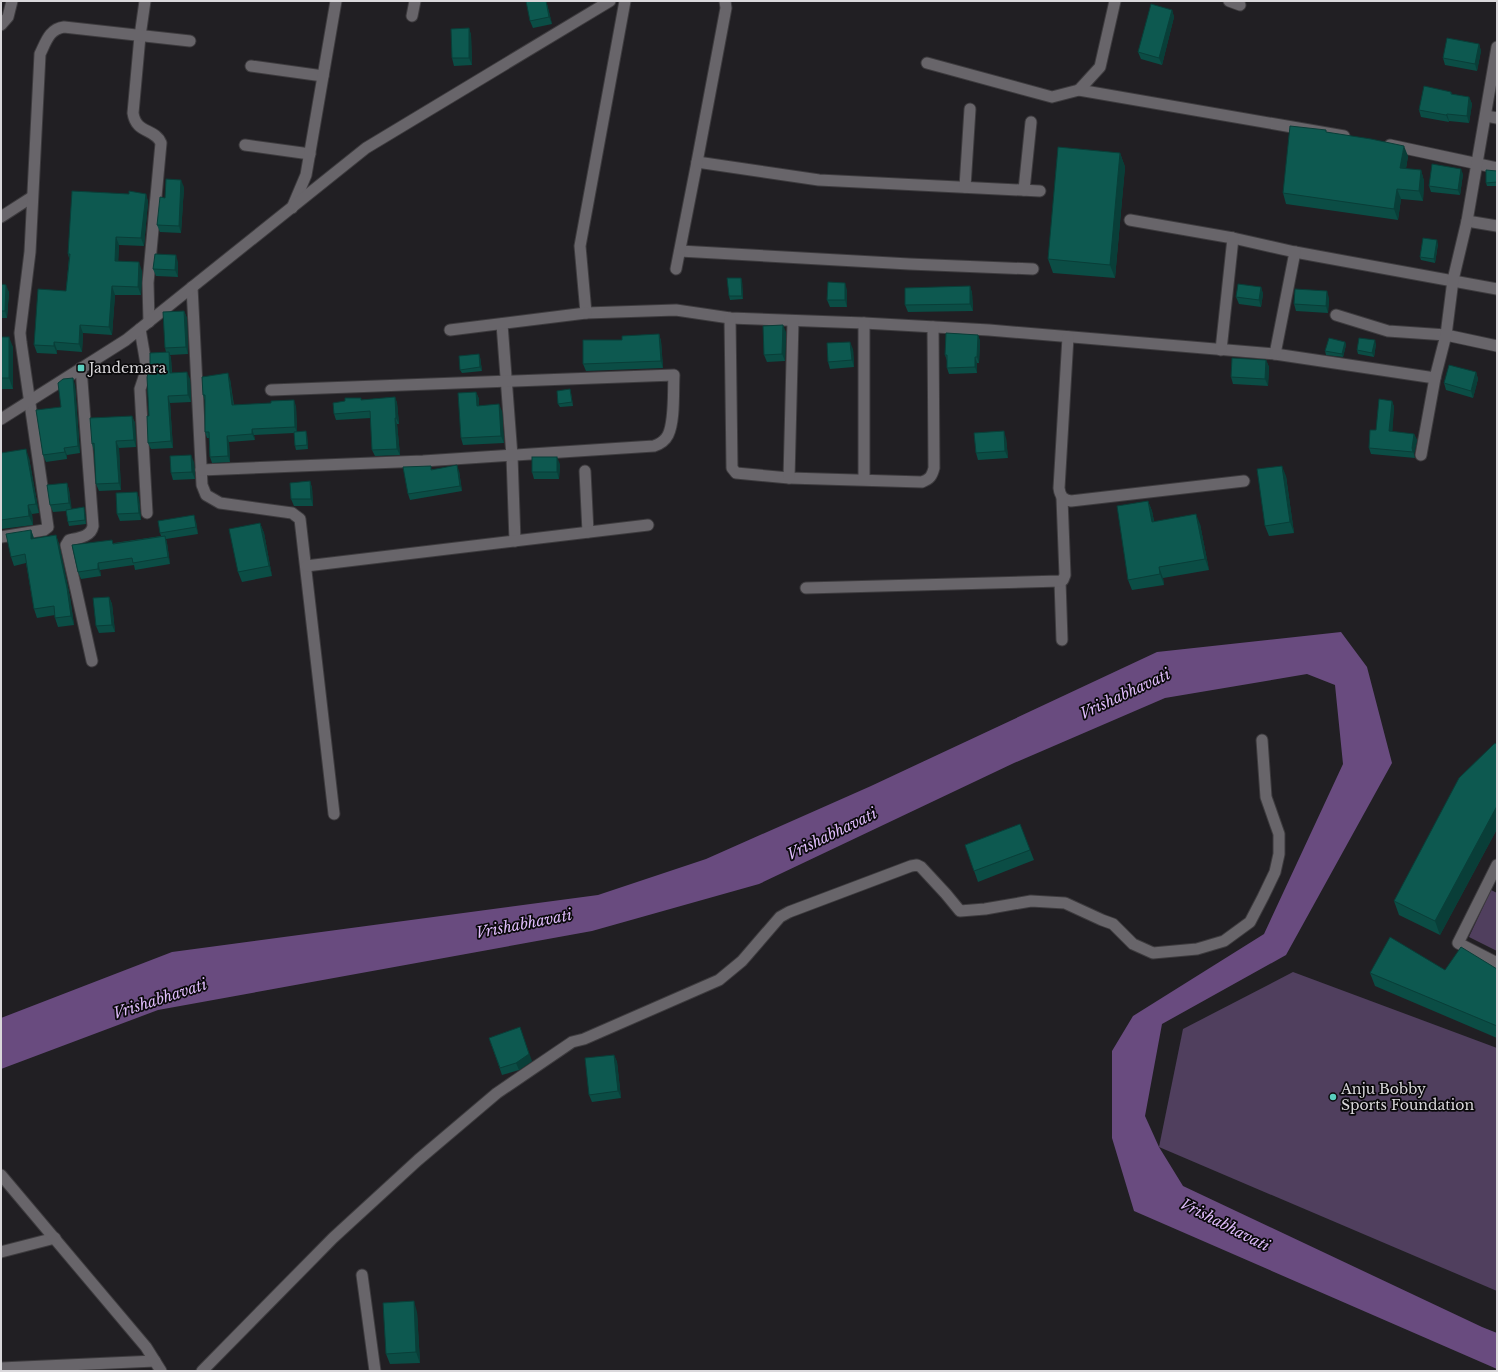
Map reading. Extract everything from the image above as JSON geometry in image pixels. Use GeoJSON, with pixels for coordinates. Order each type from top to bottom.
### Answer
{"type":"FeatureCollection","features":[{"type":"Feature","properties":{"kind":"street"},"geometry":{"type":"LineString","coordinates":[[1,25],[8,17],[12,1]]}},
{"type":"Feature","properties":{"kind":"street"},"geometry":{"type":"LineString","coordinates":[[145,1],[140,36],[134,119],[141,128],[156,136],[160,143],[147,289],[145,326],[146,364],[145,374],[140,389],[147,513]]}},
{"type":"Feature","properties":{"kind":"street"},"geometry":{"type":"LineString","coordinates":[[292,208],[306,175],[335,1]]}},
{"type":"Feature","properties":{"kind":"street"},"geometry":{"type":"LineString","coordinates":[[412,16],[416,1]]}},
{"type":"Feature","properties":{"kind":"street"},"geometry":{"type":"LineString","coordinates":[[1,418],[126,340],[145,326],[366,148],[610,1]]}},
{"type":"Feature","properties":{"kind":"street"},"geometry":{"type":"LineString","coordinates":[[586,313],[580,246],[625,1]]}},
{"type":"Feature","properties":{"kind":"street"},"geometry":{"type":"LineString","coordinates":[[676,269],[726,8],[725,1]]}},
{"type":"Feature","properties":{"kind":"street"},"geometry":{"type":"LineString","coordinates":[[1079,90],[1100,67],[1115,1]]}},
{"type":"Feature","properties":{"kind":"street"},"geometry":{"type":"LineString","coordinates":[[1229,1],[1240,5]]}},
{"type":"Feature","properties":{"kind":"street"},"geometry":{"type":"LineString","coordinates":[[1,537],[44,530],[48,527],[20,333],[30,252],[39,59],[51,33],[54,30],[64,27],[190,41]]}},
{"type":"Feature","properties":{"kind":"street"},"geometry":{"type":"LineString","coordinates":[[1421,455],[1435,378],[1446,335],[1453,280],[1467,221],[1476,164],[1492,117],[1497,47]]}},
{"type":"Feature","properties":{"kind":"street"},"geometry":{"type":"LineString","coordinates":[[927,63],[1052,97],[1079,90],[1316,130],[1354,138]]}},
{"type":"Feature","properties":{"kind":"street"},"geometry":{"type":"LineString","coordinates":[[251,66],[323,76]]}},
{"type":"Feature","properties":{"kind":"street"},"geometry":{"type":"LineString","coordinates":[[965,187],[970,109]]}},
{"type":"Feature","properties":{"kind":"street"},"geometry":{"type":"LineString","coordinates":[[1024,190],[1030,122]]}},
{"type":"Feature","properties":{"kind":"street"},"geometry":{"type":"LineString","coordinates":[[1377,143],[1497,168]]}},
{"type":"Feature","properties":{"kind":"street"},"geometry":{"type":"LineString","coordinates":[[245,145],[310,154]]}},
{"type":"Feature","properties":{"kind":"street"},"geometry":{"type":"LineString","coordinates":[[697,162],[819,180],[1040,191]]}},
{"type":"Feature","properties":{"kind":"street"},"geometry":{"type":"LineString","coordinates":[[1,217],[32,197]]}},
{"type":"Feature","properties":{"kind":"street"},"geometry":{"type":"LineString","coordinates":[[1130,220],[1233,238],[1295,252],[1497,289]]}},
{"type":"Feature","properties":{"kind":"street"},"geometry":{"type":"LineString","coordinates":[[1467,221],[1497,226]]}},
{"type":"Feature","properties":{"kind":"street"},"geometry":{"type":"LineString","coordinates":[[1222,350],[1233,238]]}},
{"type":"Feature","properties":{"kind":"street"},"geometry":{"type":"LineString","coordinates":[[680,251],[901,264],[1033,269]]}},
{"type":"Feature","properties":{"kind":"street"},"geometry":{"type":"LineString","coordinates":[[1276,354],[1295,252]]}},
{"type":"Feature","properties":{"kind":"street"},"geometry":{"type":"LineString","coordinates":[[192,287],[201,470],[202,484],[206,495],[214,501],[225,504],[292,513],[300,519],[302,525],[334,814]]}},
{"type":"Feature","properties":{"kind":"street"},"geometry":{"type":"LineString","coordinates":[[450,330],[586,313],[676,310],[730,318],[864,323],[989,330],[1276,354],[1435,378]]}},
{"type":"Feature","properties":{"kind":"street"},"geometry":{"type":"LineString","coordinates":[[1336,316],[1388,331],[1446,335],[1497,346]]}},
{"type":"Feature","properties":{"kind":"street"},"geometry":{"type":"LineString","coordinates":[[730,318],[732,468],[736,473],[789,478],[864,479],[922,482],[929,479],[933,474],[934,468],[933,328]]}},
{"type":"Feature","properties":{"kind":"street"},"geometry":{"type":"LineString","coordinates":[[789,478],[793,321]]}},
{"type":"Feature","properties":{"kind":"street"},"geometry":{"type":"LineString","coordinates":[[864,323],[864,479]]}},
{"type":"Feature","properties":{"kind":"street"},"geometry":{"type":"LineString","coordinates":[[502,324],[512,456],[515,541]]}},
{"type":"Feature","properties":{"kind":"street"},"geometry":{"type":"LineString","coordinates":[[806,588],[1063,580],[1065,575],[1062,498],[1059,488],[1068,337]]}},
{"type":"Feature","properties":{"kind":"street"},"geometry":{"type":"LineString","coordinates":[[81,368],[93,526],[90,534],[68,540],[66,545],[92,661]]}},
{"type":"Feature","properties":{"kind":"street"},"geometry":{"type":"LineString","coordinates":[[201,470],[423,462],[654,446],[661,444],[668,436],[671,426],[674,375],[271,390]]}},
{"type":"Feature","properties":{"kind":"street"},"geometry":{"type":"LineString","coordinates":[[585,471],[588,532]]}},
{"type":"Feature","properties":{"kind":"street"},"geometry":{"type":"LineString","coordinates":[[1062,498],[1071,501],[1244,480]]}},
{"type":"Feature","properties":{"kind":"street"},"geometry":{"type":"LineString","coordinates":[[306,566],[648,525]]}},
{"type":"Feature","properties":{"kind":"street"},"geometry":{"type":"LineString","coordinates":[[1060,581],[1062,640]]}},
{"type":"Feature","properties":{"kind":"street"},"geometry":{"type":"LineString","coordinates":[[202,1371],[333,1238],[418,1160],[497,1093],[572,1042],[584,1039],[719,980],[742,961],[780,918],[789,912],[917,865],[921,867],[941,888],[960,911],[985,909],[1031,901],[1065,903],[1113,924],[1133,944],[1153,953],[1197,949],[1224,941],[1250,922],[1275,872],[1279,854],[1279,834],[1266,797],[1262,740]]}},
{"type":"Feature","properties":{"kind":"street"},"geometry":{"type":"LineString","coordinates":[[1497,865],[1458,943],[1497,963]]}},
{"type":"Feature","properties":{"kind":"street"},"geometry":{"type":"LineString","coordinates":[[1,1175],[146,1347],[161,1371]]}},
{"type":"Feature","properties":{"kind":"street"},"geometry":{"type":"LineString","coordinates":[[1,1252],[54,1238]]}},
{"type":"Feature","properties":{"kind":"street"},"geometry":{"type":"LineString","coordinates":[[362,1275],[375,1371]]}},
{"type":"Feature","properties":{"kind":"street"},"geometry":{"type":"LineString","coordinates":[[1,1368],[155,1361]]}},
{"type":"Feature","properties":{"kind":"shaded area"},"geometry":{"type":"Polygon","coordinates":[[[1491,890],[1497,893],[1497,951],[1469,937],[1491,890]]]}},
{"type":"Feature","properties":{"kind":"shaded area","name":"Anju Bobby Sports Foundation"},"geometry":{"type":"Polygon","coordinates":[[[1293,972],[1497,1048],[1497,1291],[1159,1147],[1183,1029],[1293,972]]]}},
{"type":"Feature","properties":{"kind":"water","name":"Vrishabhavati"},"geometry":{"type":"Polygon","coordinates":[[[1341,632],[1367,667],[1392,763],[1286,955],[1162,1024],[1145,1116],[1159,1147],[1183,1186],[1497,1333],[1497,1369],[1134,1211],[1112,1138],[1112,1051],[1133,1016],[1264,934],[1343,764],[1335,685],[1307,674],[1165,698],[1014,763],[759,884],[592,931],[158,1010],[1,1069],[1,1018],[172,952],[598,895],[706,859],[871,786],[1157,652],[1341,632]]]}},
{"type":"Feature","properties":{"kind":"building"},"geometry":{"type":"Polygon","coordinates":[[[526,1],[546,1],[549,17],[530,21],[526,1]]]}},
{"type":"Feature","properties":{"kind":"building"},"geometry":{"type":"Polygon","coordinates":[[[1151,4],[1172,10],[1159,58],[1138,52],[1151,4]]]}},
{"type":"Feature","properties":{"kind":"building"},"geometry":{"type":"Polygon","coordinates":[[[469,28],[469,58],[452,58],[451,29],[469,28]]]}},
{"type":"Feature","properties":{"kind":"building"},"geometry":{"type":"Polygon","coordinates":[[[1447,38],[1479,44],[1475,64],[1443,58],[1447,38]]]}},
{"type":"Feature","properties":{"kind":"building"},"geometry":{"type":"Polygon","coordinates":[[[1424,86],[1451,92],[1451,94],[1469,97],[1467,116],[1446,115],[1419,110],[1424,86]]]}},
{"type":"Feature","properties":{"kind":"building"},"geometry":{"type":"Polygon","coordinates":[[[1290,126],[1326,130],[1326,132],[1404,146],[1400,168],[1421,170],[1419,191],[1397,189],[1394,209],[1283,193],[1290,126]]]}},
{"type":"Feature","properties":{"kind":"building"},"geometry":{"type":"Polygon","coordinates":[[[1058,147],[1120,153],[1110,265],[1048,259],[1058,147]]]}},
{"type":"Feature","properties":{"kind":"building"},"geometry":{"type":"Polygon","coordinates":[[[1432,164],[1461,169],[1458,190],[1429,186],[1432,164]]]}},
{"type":"Feature","properties":{"kind":"building"},"geometry":{"type":"Polygon","coordinates":[[[1486,170],[1497,171],[1497,182],[1486,183],[1486,170]]]}},
{"type":"Feature","properties":{"kind":"building"},"geometry":{"type":"Polygon","coordinates":[[[166,179],[181,180],[179,226],[157,225],[160,197],[165,198],[166,179]]]}},
{"type":"Feature","properties":{"kind":"building"},"geometry":{"type":"Polygon","coordinates":[[[72,191],[129,194],[129,191],[146,194],[141,238],[116,237],[115,261],[139,262],[138,287],[112,286],[109,327],[80,325],[79,344],[54,342],[54,346],[34,345],[38,289],[66,291],[70,254],[68,254],[72,191]]]}},
{"type":"Feature","properties":{"kind":"building"},"geometry":{"type":"Polygon","coordinates":[[[1423,238],[1437,240],[1434,259],[1420,257],[1423,238]]]}},
{"type":"Feature","properties":{"kind":"building"},"geometry":{"type":"Polygon","coordinates":[[[155,254],[176,255],[175,270],[153,269],[155,254]]]}},
{"type":"Feature","properties":{"kind":"building"},"geometry":{"type":"Polygon","coordinates":[[[727,278],[741,278],[742,296],[729,296],[727,278]]]}},
{"type":"Feature","properties":{"kind":"building"},"geometry":{"type":"Polygon","coordinates":[[[828,282],[845,283],[845,300],[827,300],[828,282]]]}},
{"type":"Feature","properties":{"kind":"building"},"geometry":{"type":"Polygon","coordinates":[[[1,284],[6,285],[5,311],[1,311],[1,284]]]}},
{"type":"Feature","properties":{"kind":"building"},"geometry":{"type":"Polygon","coordinates":[[[1238,284],[1261,287],[1259,300],[1236,297],[1238,284]]]}},
{"type":"Feature","properties":{"kind":"building"},"geometry":{"type":"Polygon","coordinates":[[[970,286],[970,304],[905,305],[905,288],[970,286]]]}},
{"type":"Feature","properties":{"kind":"building"},"geometry":{"type":"Polygon","coordinates":[[[1295,289],[1327,291],[1326,306],[1294,304],[1295,289]]]}},
{"type":"Feature","properties":{"kind":"building"},"geometry":{"type":"Polygon","coordinates":[[[184,311],[186,347],[165,348],[163,312],[184,311]]]}},
{"type":"Feature","properties":{"kind":"building"},"geometry":{"type":"Polygon","coordinates":[[[783,325],[782,354],[764,355],[763,326],[783,325]]]}},
{"type":"Feature","properties":{"kind":"building"},"geometry":{"type":"Polygon","coordinates":[[[946,333],[978,335],[975,367],[947,368],[947,355],[945,355],[946,333]]]}},
{"type":"Feature","properties":{"kind":"building"},"geometry":{"type":"Polygon","coordinates":[[[659,334],[661,361],[583,364],[583,340],[622,340],[622,336],[659,334]]]}},
{"type":"Feature","properties":{"kind":"building"},"geometry":{"type":"Polygon","coordinates":[[[1,337],[9,337],[9,378],[1,378],[1,337]]]}},
{"type":"Feature","properties":{"kind":"building"},"geometry":{"type":"Polygon","coordinates":[[[1329,338],[1345,342],[1342,354],[1325,351],[1329,338]]]}},
{"type":"Feature","properties":{"kind":"building"},"geometry":{"type":"Polygon","coordinates":[[[1359,338],[1375,340],[1372,353],[1357,350],[1359,338]]]}},
{"type":"Feature","properties":{"kind":"building"},"geometry":{"type":"Polygon","coordinates":[[[850,342],[852,360],[828,362],[827,343],[850,342]]]}},
{"type":"Feature","properties":{"kind":"building"},"geometry":{"type":"Polygon","coordinates":[[[169,352],[170,373],[187,372],[188,395],[168,396],[171,441],[148,443],[147,416],[149,416],[147,377],[150,368],[150,353],[169,352]]]}},
{"type":"Feature","properties":{"kind":"building"},"geometry":{"type":"Polygon","coordinates":[[[479,354],[480,367],[460,370],[459,356],[479,354]]]}},
{"type":"Feature","properties":{"kind":"building"},"geometry":{"type":"Polygon","coordinates":[[[1232,358],[1266,360],[1265,379],[1231,377],[1232,358]]]}},
{"type":"Feature","properties":{"kind":"building"},"geometry":{"type":"Polygon","coordinates":[[[1449,365],[1476,372],[1471,391],[1444,383],[1449,365]]]}},
{"type":"Feature","properties":{"kind":"building"},"geometry":{"type":"Polygon","coordinates":[[[228,373],[232,405],[294,400],[295,427],[252,429],[252,434],[227,436],[228,456],[210,457],[209,432],[205,432],[205,395],[203,395],[202,377],[228,373]]]}},
{"type":"Feature","properties":{"kind":"building"},"geometry":{"type":"Polygon","coordinates":[[[73,378],[78,446],[64,448],[65,452],[43,455],[36,410],[61,407],[58,383],[63,379],[73,378]]]}},
{"type":"Feature","properties":{"kind":"building"},"geometry":{"type":"Polygon","coordinates":[[[570,389],[572,402],[558,404],[557,391],[570,389]]]}},
{"type":"Feature","properties":{"kind":"building"},"geometry":{"type":"Polygon","coordinates":[[[476,392],[477,406],[499,404],[501,436],[461,438],[458,393],[476,392]]]}},
{"type":"Feature","properties":{"kind":"building"},"geometry":{"type":"Polygon","coordinates":[[[395,397],[397,449],[372,450],[370,411],[334,414],[333,403],[345,401],[345,398],[361,398],[361,400],[395,397]]]}},
{"type":"Feature","properties":{"kind":"building"},"geometry":{"type":"Polygon","coordinates":[[[1379,399],[1392,401],[1389,431],[1414,434],[1412,448],[1413,452],[1369,448],[1370,430],[1376,430],[1379,399]]]}},
{"type":"Feature","properties":{"kind":"building"},"geometry":{"type":"Polygon","coordinates":[[[132,416],[134,440],[116,441],[119,483],[96,484],[94,443],[92,444],[90,418],[132,416]]]}},
{"type":"Feature","properties":{"kind":"building"},"geometry":{"type":"Polygon","coordinates":[[[306,431],[307,445],[295,446],[294,432],[306,431]]]}},
{"type":"Feature","properties":{"kind":"building"},"geometry":{"type":"Polygon","coordinates":[[[1004,431],[1005,451],[976,453],[974,433],[1004,431]]]}},
{"type":"Feature","properties":{"kind":"building"},"geometry":{"type":"Polygon","coordinates":[[[26,449],[36,504],[28,505],[29,516],[1,520],[1,453],[26,449]]]}},
{"type":"Feature","properties":{"kind":"building"},"geometry":{"type":"Polygon","coordinates":[[[191,455],[192,472],[171,473],[170,456],[191,455]]]}},
{"type":"Feature","properties":{"kind":"building"},"geometry":{"type":"Polygon","coordinates":[[[532,457],[557,457],[557,472],[532,472],[532,457]]]}},
{"type":"Feature","properties":{"kind":"building"},"geometry":{"type":"Polygon","coordinates":[[[457,465],[460,486],[408,494],[403,467],[431,466],[431,470],[457,465]]]}},
{"type":"Feature","properties":{"kind":"building"},"geometry":{"type":"Polygon","coordinates":[[[1282,466],[1290,522],[1265,526],[1257,469],[1282,466]]]}},
{"type":"Feature","properties":{"kind":"building"},"geometry":{"type":"Polygon","coordinates":[[[310,481],[311,499],[291,499],[290,483],[310,481]]]}},
{"type":"Feature","properties":{"kind":"building"},"geometry":{"type":"Polygon","coordinates":[[[67,483],[69,503],[50,505],[47,485],[67,483]]]}},
{"type":"Feature","properties":{"kind":"building"},"geometry":{"type":"Polygon","coordinates":[[[137,492],[139,513],[117,514],[116,493],[137,492]]]}},
{"type":"Feature","properties":{"kind":"building"},"geometry":{"type":"Polygon","coordinates":[[[1148,501],[1152,522],[1196,514],[1205,559],[1159,567],[1160,574],[1128,580],[1117,506],[1148,501]]]}},
{"type":"Feature","properties":{"kind":"building"},"geometry":{"type":"Polygon","coordinates":[[[84,507],[85,520],[68,522],[66,510],[84,507]]]}},
{"type":"Feature","properties":{"kind":"building"},"geometry":{"type":"Polygon","coordinates":[[[194,515],[196,527],[160,533],[158,521],[194,515]]]}},
{"type":"Feature","properties":{"kind":"building"},"geometry":{"type":"Polygon","coordinates":[[[260,523],[269,566],[238,572],[229,529],[260,523]]]}},
{"type":"Feature","properties":{"kind":"building"},"geometry":{"type":"Polygon","coordinates":[[[31,530],[31,539],[56,535],[71,616],[55,618],[54,606],[34,609],[25,554],[11,557],[6,534],[31,530]]]}},
{"type":"Feature","properties":{"kind":"building"},"geometry":{"type":"Polygon","coordinates":[[[165,536],[168,557],[133,563],[132,558],[98,563],[98,569],[78,572],[72,545],[112,540],[113,544],[165,536]]]}},
{"type":"Feature","properties":{"kind":"building"},"geometry":{"type":"Polygon","coordinates":[[[109,597],[112,625],[96,626],[93,598],[109,597]]]}},
{"type":"Feature","properties":{"kind":"building"},"geometry":{"type":"Polygon","coordinates":[[[1497,743],[1497,806],[1435,921],[1394,901],[1459,778],[1494,744],[1497,743]]]}},
{"type":"Feature","properties":{"kind":"building"},"geometry":{"type":"Polygon","coordinates":[[[1020,824],[1030,850],[974,871],[965,845],[1020,824]]]}},
{"type":"Feature","properties":{"kind":"building"},"geometry":{"type":"Polygon","coordinates":[[[1390,937],[1445,970],[1461,947],[1497,969],[1497,1026],[1370,973],[1390,937]]]}},
{"type":"Feature","properties":{"kind":"building"},"geometry":{"type":"Polygon","coordinates":[[[520,1027],[529,1054],[516,1063],[500,1068],[489,1038],[520,1027]]]}},
{"type":"Feature","properties":{"kind":"building"},"geometry":{"type":"Polygon","coordinates":[[[614,1055],[618,1091],[589,1095],[585,1058],[614,1055]]]}},
{"type":"Feature","properties":{"kind":"building"},"geometry":{"type":"Polygon","coordinates":[[[414,1301],[416,1352],[386,1354],[383,1303],[414,1301]]]}},
{"type":"Feature","properties":{"kind":"place","name":"Jandemara"},"geometry":{"type":"Point","coordinates":[81,368]}},
{"type":"Feature","properties":{"kind":"place","name":"Anju Bobby Sports Foundation"},"geometry":{"type":"Point","coordinates":[1333,1097]}}]}
